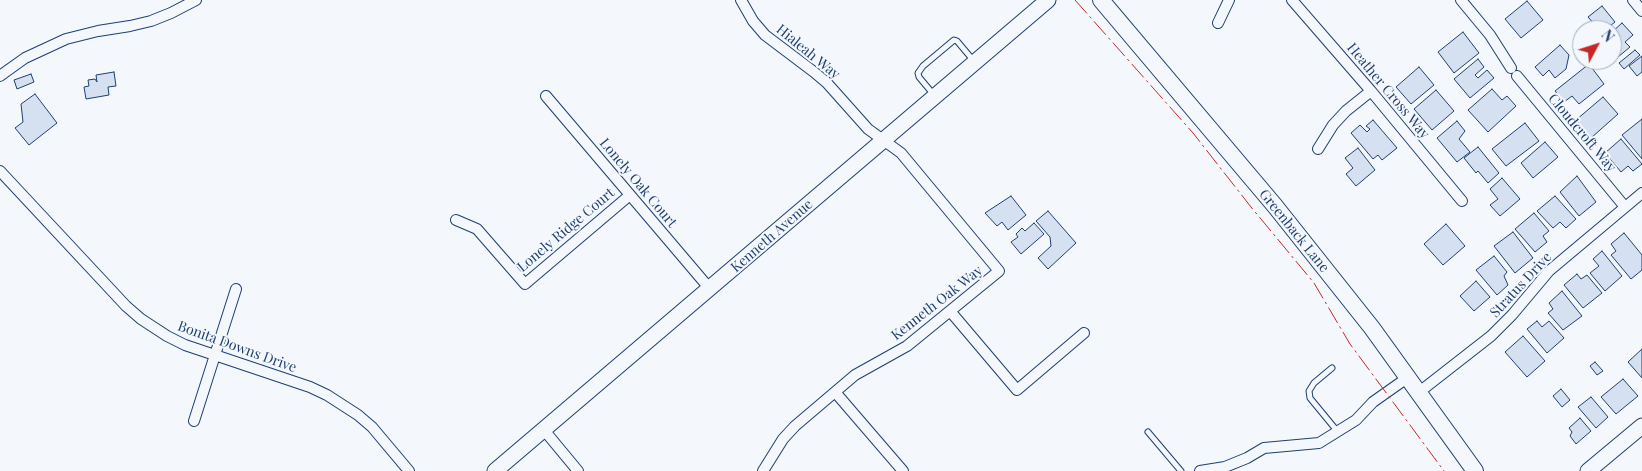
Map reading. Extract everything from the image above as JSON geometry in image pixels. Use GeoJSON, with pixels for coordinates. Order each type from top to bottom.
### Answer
{"type":"FeatureCollection","features":[{"type":"Feature","properties":{"kind":"main road","name":"Kenneth Avenue"},"geometry":{"type":"LineString","coordinates":[[495,471],[1048,0]]}},
{"type":"Feature","properties":{"kind":"main road","name":"Greenback Lane"},"geometry":{"type":"LineString","coordinates":[[1101,0],[1275,206],[1372,328],[1475,471]]}},
{"type":"Feature","properties":{"kind":"main road"},"geometry":{"type":"LineString","coordinates":[[1588,471],[1642,426]]}},
{"type":"Feature","properties":{"kind":"street"},"geometry":{"type":"LineString","coordinates":[[0,76],[25,58],[45,48],[98,31],[151,21],[196,0]]}},
{"type":"Feature","properties":{"kind":"street","name":"Hialeah Way"},"geometry":{"type":"LineString","coordinates":[[742,0],[753,20],[765,35],[827,83],[868,129],[884,140]]}},
{"type":"Feature","properties":{"kind":"street"},"geometry":{"type":"LineString","coordinates":[[1218,23],[1229,0]]}},
{"type":"Feature","properties":{"kind":"street","name":"Heather Cross Way"},"geometry":{"type":"LineString","coordinates":[[1292,0],[1371,91],[1462,201]]}},
{"type":"Feature","properties":{"kind":"street","name":"Cloudcroft Way"},"geometry":{"type":"LineString","coordinates":[[1461,0],[1490,35],[1514,72],[1626,207]]}},
{"type":"Feature","properties":{"kind":"street"},"geometry":{"type":"LineString","coordinates":[[1633,0],[1642,11]]}},
{"type":"Feature","properties":{"kind":"street"},"geometry":{"type":"LineString","coordinates":[[1318,149],[1333,125],[1346,111],[1371,91]]}},
{"type":"Feature","properties":{"kind":"street","name":"Lonely Oak Court"},"geometry":{"type":"LineString","coordinates":[[546,96],[710,289]]}},
{"type":"Feature","properties":{"kind":"street","name":"Kenneth Oak Way"},"geometry":{"type":"LineString","coordinates":[[763,471],[783,439],[795,426],[835,392],[862,371],[907,346],[999,271],[901,153],[884,140]]}},
{"type":"Feature","properties":{"kind":"street","name":"Bonita Downs Drive"},"geometry":{"type":"LineString","coordinates":[[0,171],[126,306],[141,319],[179,342],[215,356],[310,387],[343,404],[372,428],[409,471]]}},
{"type":"Feature","properties":{"kind":"street","name":"Stratus Drive"},"geometry":{"type":"LineString","coordinates":[[1418,393],[1491,336],[1550,271],[1642,193]]}},
{"type":"Feature","properties":{"kind":"street","name":"Lonely Ridge Court"},"geometry":{"type":"LineString","coordinates":[[456,220],[477,229],[525,284],[630,195]]}},
{"type":"Feature","properties":{"kind":"street"},"geometry":{"type":"LineString","coordinates":[[194,422],[236,288]]}},
{"type":"Feature","properties":{"kind":"street"},"geometry":{"type":"LineString","coordinates":[[950,312],[1017,390],[1084,333]]}},
{"type":"Feature","properties":{"kind":"street"},"geometry":{"type":"LineString","coordinates":[[1200,471],[1225,469],[1264,448],[1319,443],[1356,420],[1373,402],[1407,378]]}},
{"type":"Feature","properties":{"kind":"street"},"geometry":{"type":"LineString","coordinates":[[835,392],[903,471]]}},
{"type":"Feature","properties":{"kind":"street"},"geometry":{"type":"LineString","coordinates":[[544,430],[578,471]]}},
{"type":"Feature","properties":{"kind":"lane"},"geometry":{"type":"LineString","coordinates":[[935,96],[919,77],[918,73],[954,40],[975,62]]}},
{"type":"Feature","properties":{"kind":"lane"},"geometry":{"type":"LineString","coordinates":[[1332,368],[1314,383],[1309,391],[1310,398],[1338,432]]}},
{"type":"Feature","properties":{"kind":"lane"},"geometry":{"type":"LineString","coordinates":[[1148,432],[1181,471]]}},
{"type":"Feature","properties":{"kind":"building"},"geometry":{"type":"Polygon","coordinates":[[[1527,1],[1543,20],[1521,38],[1505,19],[1527,1]]]}},
{"type":"Feature","properties":{"kind":"building"},"geometry":{"type":"Polygon","coordinates":[[[1602,6],[1613,20],[1591,20],[1588,17],[1602,6]]]}},
{"type":"Feature","properties":{"kind":"building"},"geometry":{"type":"Polygon","coordinates":[[[1622,23],[1633,35],[1625,42],[1630,47],[1622,54],[1622,23]]]}},
{"type":"Feature","properties":{"kind":"building"},"geometry":{"type":"Polygon","coordinates":[[[1463,32],[1479,53],[1454,73],[1438,52],[1463,32]]]}},
{"type":"Feature","properties":{"kind":"building"},"geometry":{"type":"Polygon","coordinates":[[[1560,45],[1569,55],[1566,69],[1555,78],[1549,70],[1543,76],[1535,67],[1560,45]]]}},
{"type":"Feature","properties":{"kind":"building"},"geometry":{"type":"Polygon","coordinates":[[[1635,50],[1640,55],[1624,69],[1622,61],[1635,50]]]}},
{"type":"Feature","properties":{"kind":"building"},"geometry":{"type":"Polygon","coordinates":[[[1642,56],[1642,72],[1637,76],[1629,66],[1642,56]]]}},
{"type":"Feature","properties":{"kind":"building"},"geometry":{"type":"Polygon","coordinates":[[[1478,59],[1484,67],[1475,75],[1478,78],[1487,70],[1494,78],[1470,98],[1454,79],[1478,59]]]}},
{"type":"Feature","properties":{"kind":"building"},"geometry":{"type":"Polygon","coordinates":[[[1419,67],[1434,85],[1411,104],[1396,87],[1419,67]]]}},
{"type":"Feature","properties":{"kind":"building"},"geometry":{"type":"Polygon","coordinates":[[[1581,70],[1594,70],[1604,84],[1579,104],[1572,96],[1564,102],[1555,91],[1581,70]]]}},
{"type":"Feature","properties":{"kind":"building"},"geometry":{"type":"Polygon","coordinates":[[[114,72],[116,86],[108,87],[109,95],[86,99],[84,87],[89,86],[88,80],[95,79],[97,82],[96,75],[114,72]]]}},
{"type":"Feature","properties":{"kind":"building"},"geometry":{"type":"Polygon","coordinates":[[[31,74],[34,82],[17,89],[14,80],[31,74]]]}},
{"type":"Feature","properties":{"kind":"building"},"geometry":{"type":"Polygon","coordinates":[[[1492,89],[1502,100],[1507,96],[1516,106],[1488,132],[1468,110],[1492,89]]]}},
{"type":"Feature","properties":{"kind":"building"},"geometry":{"type":"Polygon","coordinates":[[[1436,90],[1454,111],[1432,130],[1414,109],[1436,90]]]}},
{"type":"Feature","properties":{"kind":"building"},"geometry":{"type":"Polygon","coordinates":[[[35,94],[57,123],[29,145],[15,128],[23,122],[21,104],[35,94]]]}},
{"type":"Feature","properties":{"kind":"building"},"geometry":{"type":"Polygon","coordinates":[[[1603,97],[1618,114],[1591,138],[1576,120],[1603,97]]]}},
{"type":"Feature","properties":{"kind":"building"},"geometry":{"type":"Polygon","coordinates":[[[1642,119],[1642,159],[1622,135],[1642,119]]]}},
{"type":"Feature","properties":{"kind":"building"},"geometry":{"type":"Polygon","coordinates":[[[1373,120],[1397,148],[1382,160],[1378,155],[1373,159],[1351,133],[1360,125],[1367,132],[1370,129],[1366,126],[1373,120]]]}},
{"type":"Feature","properties":{"kind":"building"},"geometry":{"type":"Polygon","coordinates":[[[1457,121],[1465,131],[1459,139],[1470,152],[1457,162],[1437,138],[1457,121]]]}},
{"type":"Feature","properties":{"kind":"building"},"geometry":{"type":"Polygon","coordinates":[[[1525,123],[1539,141],[1506,166],[1492,149],[1525,123]]]}},
{"type":"Feature","properties":{"kind":"building"},"geometry":{"type":"Polygon","coordinates":[[[1621,139],[1642,164],[1633,171],[1628,166],[1621,172],[1605,153],[1621,139]]]}},
{"type":"Feature","properties":{"kind":"building"},"geometry":{"type":"Polygon","coordinates":[[[1545,142],[1558,157],[1533,178],[1521,163],[1545,142]]]}},
{"type":"Feature","properties":{"kind":"building"},"geometry":{"type":"Polygon","coordinates":[[[1478,147],[1499,173],[1488,183],[1478,171],[1476,173],[1464,158],[1478,147]]]}},
{"type":"Feature","properties":{"kind":"building"},"geometry":{"type":"Polygon","coordinates":[[[1358,148],[1375,170],[1356,186],[1346,174],[1353,168],[1345,158],[1358,148]]]}},
{"type":"Feature","properties":{"kind":"building"},"geometry":{"type":"Polygon","coordinates":[[[1577,176],[1596,202],[1579,216],[1560,192],[1577,176]]]}},
{"type":"Feature","properties":{"kind":"building"},"geometry":{"type":"Polygon","coordinates":[[[1502,178],[1520,199],[1500,216],[1490,205],[1498,199],[1490,189],[1502,178]]]}},
{"type":"Feature","properties":{"kind":"building"},"geometry":{"type":"Polygon","coordinates":[[[1011,196],[1026,215],[1008,230],[1002,222],[997,226],[985,213],[1011,196]]]}},
{"type":"Feature","properties":{"kind":"building"},"geometry":{"type":"Polygon","coordinates":[[[1555,196],[1576,219],[1566,228],[1560,222],[1553,228],[1537,211],[1555,196]]]}},
{"type":"Feature","properties":{"kind":"building"},"geometry":{"type":"Polygon","coordinates":[[[1048,211],[1076,243],[1048,269],[1038,258],[1051,246],[1050,237],[1036,221],[1048,211]]]}},
{"type":"Feature","properties":{"kind":"building"},"geometry":{"type":"Polygon","coordinates":[[[1534,213],[1549,231],[1543,236],[1547,242],[1535,252],[1515,229],[1534,213]]]}},
{"type":"Feature","properties":{"kind":"building"},"geometry":{"type":"Polygon","coordinates":[[[1034,223],[1044,234],[1021,254],[1011,242],[1018,237],[1016,234],[1022,228],[1025,231],[1034,223]]]}},
{"type":"Feature","properties":{"kind":"building"},"geometry":{"type":"Polygon","coordinates":[[[1446,224],[1465,246],[1443,265],[1424,244],[1446,224]]]}},
{"type":"Feature","properties":{"kind":"building"},"geometry":{"type":"Polygon","coordinates":[[[1513,232],[1533,258],[1515,273],[1494,246],[1513,232]]]}},
{"type":"Feature","properties":{"kind":"building"},"geometry":{"type":"Polygon","coordinates":[[[1624,233],[1642,255],[1642,270],[1631,279],[1611,255],[1616,251],[1611,244],[1624,233]]]}},
{"type":"Feature","properties":{"kind":"building"},"geometry":{"type":"Polygon","coordinates":[[[1602,251],[1622,276],[1605,291],[1590,273],[1599,266],[1593,259],[1602,251]]]}},
{"type":"Feature","properties":{"kind":"building"},"geometry":{"type":"Polygon","coordinates":[[[1494,256],[1507,272],[1504,276],[1508,285],[1497,295],[1476,270],[1494,256]]]}},
{"type":"Feature","properties":{"kind":"building"},"geometry":{"type":"Polygon","coordinates":[[[1577,274],[1581,279],[1587,275],[1602,293],[1583,308],[1564,285],[1577,274]]]}},
{"type":"Feature","properties":{"kind":"building"},"geometry":{"type":"Polygon","coordinates":[[[1476,281],[1490,297],[1474,311],[1460,296],[1476,281]]]}},
{"type":"Feature","properties":{"kind":"building"},"geometry":{"type":"Polygon","coordinates":[[[1562,291],[1582,316],[1563,330],[1548,313],[1553,309],[1549,303],[1562,291]]]}},
{"type":"Feature","properties":{"kind":"building"},"geometry":{"type":"Polygon","coordinates":[[[1537,321],[1542,327],[1549,321],[1564,338],[1547,353],[1527,329],[1537,321]]]}},
{"type":"Feature","properties":{"kind":"building"},"geometry":{"type":"Polygon","coordinates":[[[1523,336],[1545,361],[1527,377],[1505,352],[1523,336]]]}},
{"type":"Feature","properties":{"kind":"building"},"geometry":{"type":"Polygon","coordinates":[[[1642,349],[1642,378],[1628,362],[1642,349]]]}},
{"type":"Feature","properties":{"kind":"building"},"geometry":{"type":"Polygon","coordinates":[[[1595,362],[1603,371],[1597,375],[1590,366],[1595,362]]]}},
{"type":"Feature","properties":{"kind":"building"},"geometry":{"type":"Polygon","coordinates":[[[1623,379],[1638,396],[1616,414],[1601,397],[1623,379]]]}},
{"type":"Feature","properties":{"kind":"building"},"geometry":{"type":"Polygon","coordinates":[[[1561,389],[1570,400],[1562,407],[1553,396],[1561,389]]]}},
{"type":"Feature","properties":{"kind":"building"},"geometry":{"type":"Polygon","coordinates":[[[1591,397],[1608,417],[1596,428],[1578,407],[1591,397]]]}},
{"type":"Feature","properties":{"kind":"building"},"geometry":{"type":"Polygon","coordinates":[[[1580,418],[1591,431],[1576,444],[1570,436],[1572,432],[1569,428],[1580,418]]]}},
{"type":"Feature","properties":{"kind":"power"},"geometry":{"type":"LineString","coordinates":[[1075,0],[1193,133],[1314,283],[1350,344],[1444,471]]}}]}
